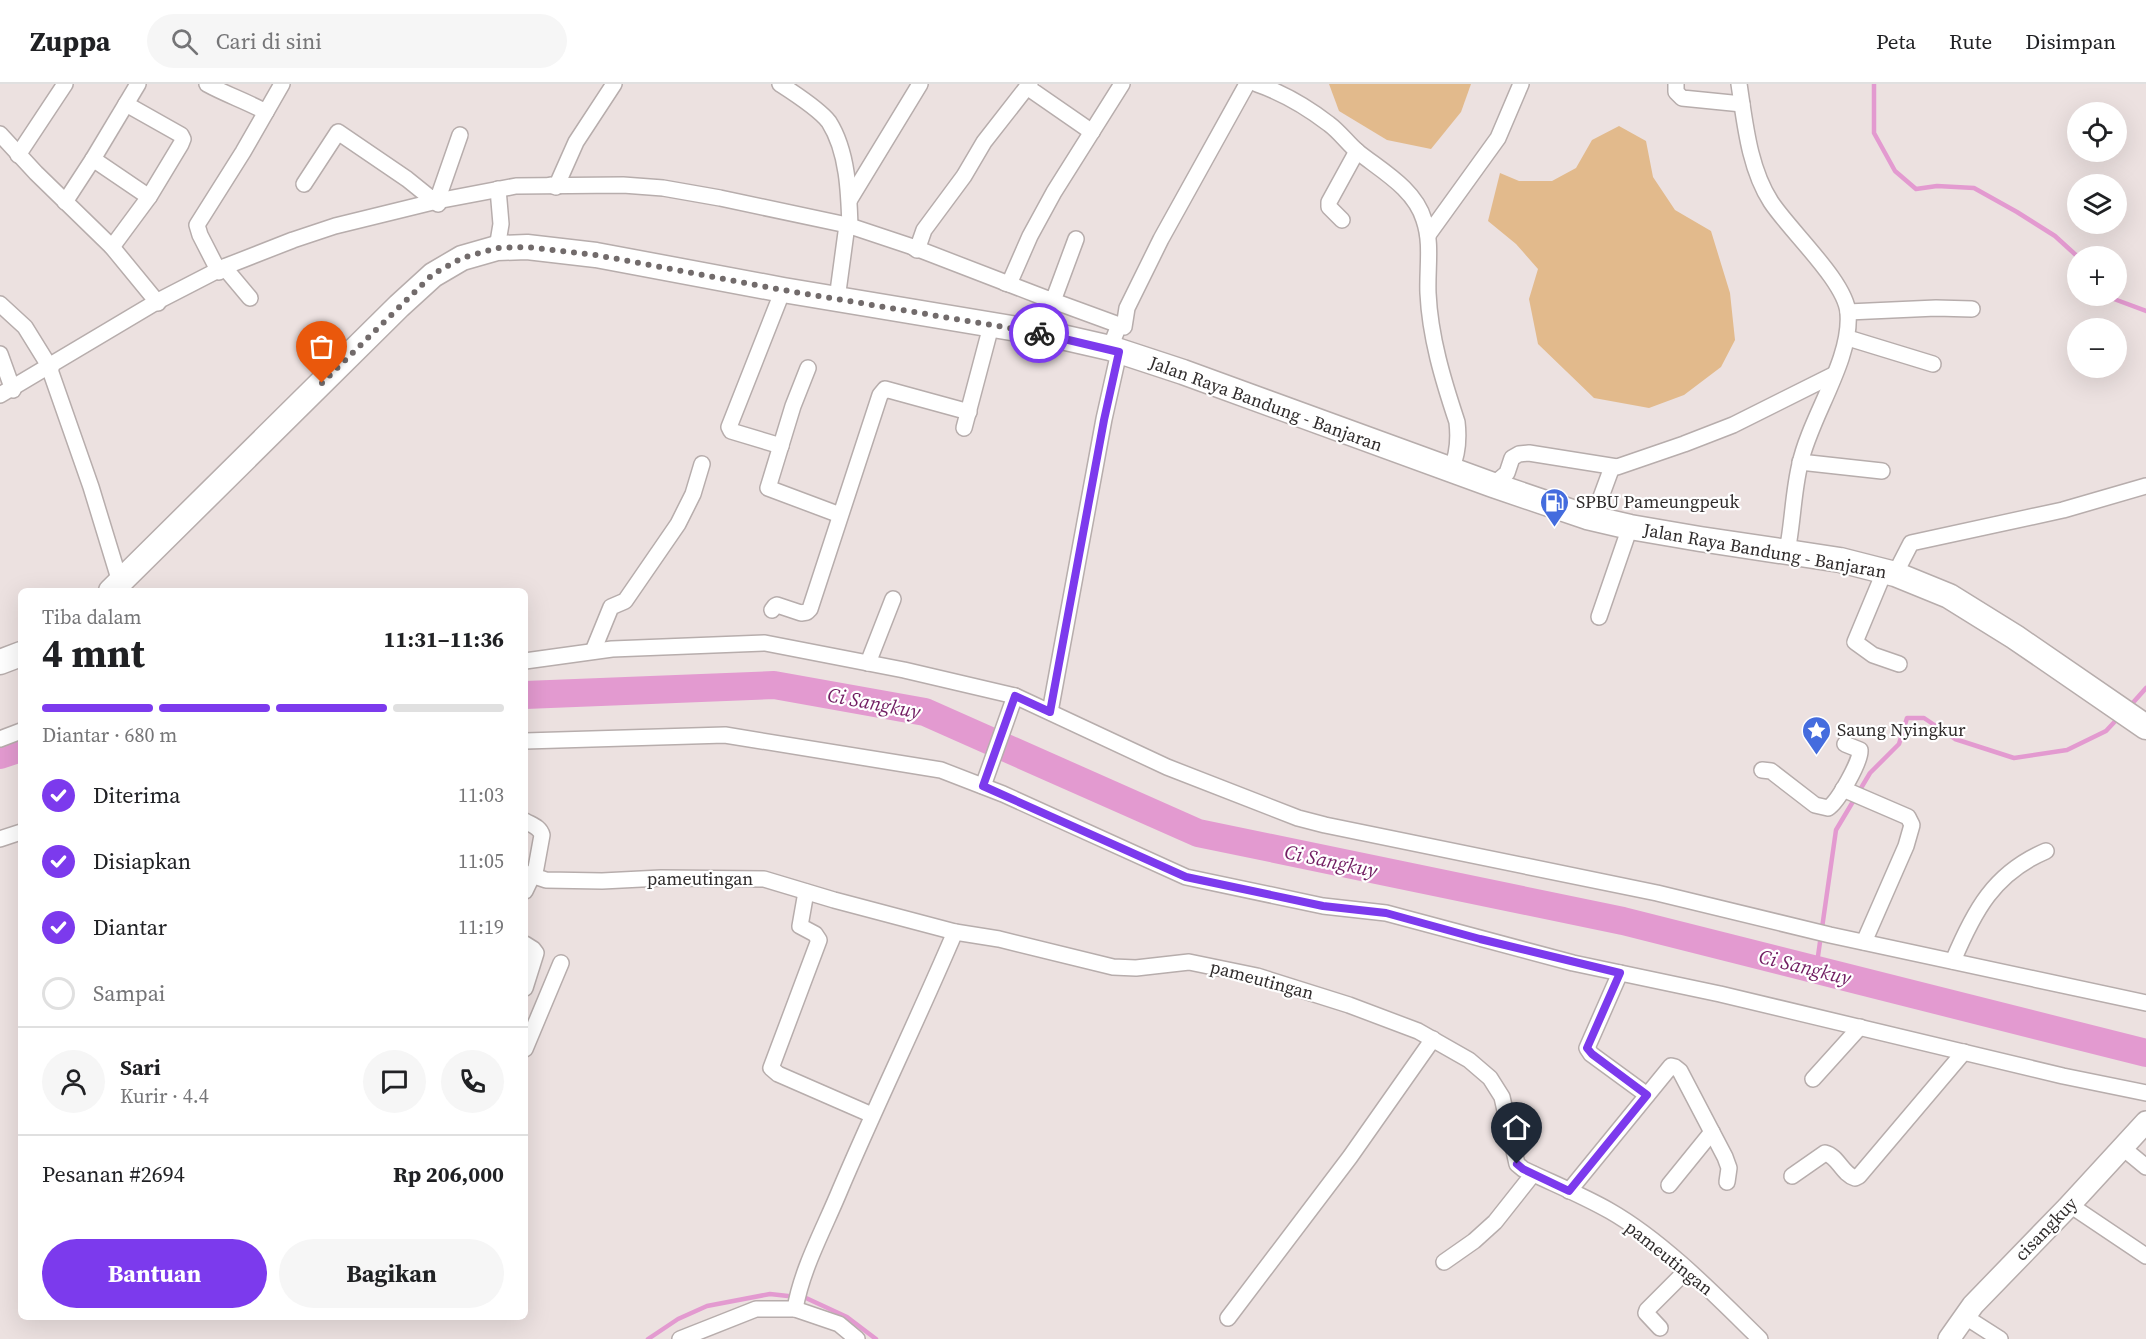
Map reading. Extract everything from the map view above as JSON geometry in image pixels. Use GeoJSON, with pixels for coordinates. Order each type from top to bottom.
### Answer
{"type":"FeatureCollection","features":[{"type":"Feature","properties":{"kind":"main road","name":"Jalan Raya Bandung - Banjaran"},"geometry":{"type":"LineString","coordinates":[[116,587],[433,274],[462,258],[497,248],[527,247],[596,255],[783,290],[1053,336],[1114,350],[1587,517],[1630,527],[1840,560],[1890,572],[1949,596],[2015,637],[2143,725]]}},
{"type":"Feature","properties":{"kind":"main road"},"geometry":{"type":"LineString","coordinates":[[0,662],[18,655]]}},
{"type":"Feature","properties":{"kind":"street"},"geometry":{"type":"LineString","coordinates":[[18,155],[65,84]]}},
{"type":"Feature","properties":{"kind":"street"},"geometry":{"type":"LineString","coordinates":[[65,202],[138,84]]}},
{"type":"Feature","properties":{"kind":"street"},"geometry":{"type":"LineString","coordinates":[[207,84],[231,98],[241,98],[266,112]]}},
{"type":"Feature","properties":{"kind":"street"},"geometry":{"type":"LineString","coordinates":[[220,269],[219,272],[197,225],[282,84]]}},
{"type":"Feature","properties":{"kind":"street"},"geometry":{"type":"LineString","coordinates":[[551,185],[556,187],[576,142],[614,84]]}},
{"type":"Feature","properties":{"kind":"street"},"geometry":{"type":"LineString","coordinates":[[780,84],[828,120],[838,141],[850,199],[850,228],[847,225]]}},
{"type":"Feature","properties":{"kind":"street"},"geometry":{"type":"LineString","coordinates":[[850,199],[920,84]]}},
{"type":"Feature","properties":{"kind":"street"},"geometry":{"type":"LineString","coordinates":[[1005,283],[1009,284],[1035,227],[1122,84]]}},
{"type":"Feature","properties":{"kind":"street"},"geometry":{"type":"LineString","coordinates":[[5,392],[158,301],[220,269],[335,226],[437,201],[516,186],[623,185],[663,188],[847,225],[913,247],[1124,327],[1127,308],[1161,239],[1247,84]]}},
{"type":"Feature","properties":{"kind":"street"},"geometry":{"type":"LineString","coordinates":[[1257,84],[1297,102],[1330,125],[1357,151],[1389,174],[1404,189],[1424,217],[1428,236],[1428,294],[1436,354],[1458,431],[1458,454],[1450,470]]}},
{"type":"Feature","properties":{"kind":"street"},"geometry":{"type":"LineString","coordinates":[[1428,236],[1498,138],[1521,84]]}},
{"type":"Feature","properties":{"kind":"street"},"geometry":{"type":"LineString","coordinates":[[1676,84],[1676,92],[1682,98],[1742,104]]}},
{"type":"Feature","properties":{"kind":"street"},"geometry":{"type":"LineString","coordinates":[[1739,84],[1750,150],[1770,201],[1834,279],[1845,298],[1848,312],[1848,338],[1800,462],[1789,540],[1784,551]]}},
{"type":"Feature","properties":{"kind":"street"},"geometry":{"type":"LineString","coordinates":[[913,247],[917,250],[924,230],[964,176],[984,142],[1028,86],[1092,132]]}},
{"type":"Feature","properties":{"kind":"street"},"geometry":{"type":"LineString","coordinates":[[112,247],[149,197],[183,139],[181,135],[126,104]]}},
{"type":"Feature","properties":{"kind":"street"},"geometry":{"type":"LineString","coordinates":[[304,184],[338,132],[407,179],[438,204],[437,201],[460,135]]}},
{"type":"Feature","properties":{"kind":"street"},"geometry":{"type":"LineString","coordinates":[[0,135],[112,247],[158,303],[158,301]]}},
{"type":"Feature","properties":{"kind":"street"},"geometry":{"type":"LineString","coordinates":[[1342,220],[1329,207],[1329,202],[1357,151]]}},
{"type":"Feature","properties":{"kind":"street"},"geometry":{"type":"LineString","coordinates":[[93,159],[149,197]]}},
{"type":"Feature","properties":{"kind":"street"},"geometry":{"type":"LineString","coordinates":[[497,248],[501,224],[498,189]]}},
{"type":"Feature","properties":{"kind":"street"},"geometry":{"type":"LineString","coordinates":[[837,299],[847,225]]}},
{"type":"Feature","properties":{"kind":"street"},"geometry":{"type":"LineString","coordinates":[[1048,299],[1053,301],[1076,239]]}},
{"type":"Feature","properties":{"kind":"street"},"geometry":{"type":"LineString","coordinates":[[220,269],[250,298]]}},
{"type":"Feature","properties":{"kind":"street"},"geometry":{"type":"LineString","coordinates":[[781,446],[731,431],[729,427],[783,290]]}},
{"type":"Feature","properties":{"kind":"street"},"geometry":{"type":"LineString","coordinates":[[0,304],[25,327],[51,369],[49,367],[91,487],[116,587]]}},
{"type":"Feature","properties":{"kind":"street"},"geometry":{"type":"LineString","coordinates":[[1848,312],[1936,308],[1972,309]]}},
{"type":"Feature","properties":{"kind":"street"},"geometry":{"type":"LineString","coordinates":[[1050,712],[1119,325]]}},
{"type":"Feature","properties":{"kind":"street"},"geometry":{"type":"LineString","coordinates":[[964,428],[991,326]]}},
{"type":"Feature","properties":{"kind":"street"},"geometry":{"type":"LineString","coordinates":[[1848,338],[1932,364]]}},
{"type":"Feature","properties":{"kind":"street"},"geometry":{"type":"LineString","coordinates":[[0,354],[13,390],[5,392]]}},
{"type":"Feature","properties":{"kind":"street"},"geometry":{"type":"LineString","coordinates":[[808,368],[768,488],[840,515]]}},
{"type":"Feature","properties":{"kind":"street"},"geometry":{"type":"LineString","coordinates":[[1493,485],[1507,473],[1512,458],[1524,453],[1612,467],[1675,448],[1716,432],[1833,375]]}},
{"type":"Feature","properties":{"kind":"street"},"geometry":{"type":"LineString","coordinates":[[772,610],[777,605],[801,613],[810,609],[880,395],[885,389],[969,412]]}},
{"type":"Feature","properties":{"kind":"street"},"geometry":{"type":"LineString","coordinates":[[1800,462],[1882,471]]}},
{"type":"Feature","properties":{"kind":"street"},"geometry":{"type":"LineString","coordinates":[[593,651],[611,606],[625,601],[678,524],[693,494],[702,464]]}},
{"type":"Feature","properties":{"kind":"street"},"geometry":{"type":"LineString","coordinates":[[1587,517],[1598,505],[1612,467]]}},
{"type":"Feature","properties":{"kind":"street"},"geometry":{"type":"LineString","coordinates":[[1899,664],[1873,655],[1855,642],[1890,572],[1911,543],[2063,510],[2146,486]]}},
{"type":"Feature","properties":{"kind":"street"},"geometry":{"type":"LineString","coordinates":[[1599,617],[1630,527]]}},
{"type":"Feature","properties":{"kind":"street"},"geometry":{"type":"LineString","coordinates":[[868,663],[893,599]]}},
{"type":"Feature","properties":{"kind":"street"},"geometry":{"type":"LineString","coordinates":[[528,661],[612,649],[765,643],[868,663],[1014,700],[1050,712],[1167,767],[1298,818],[1419,846],[1657,893],[1830,935],[2146,1003]]}},
{"type":"Feature","properties":{"kind":"street"},"geometry":{"type":"LineString","coordinates":[[984,782],[1014,700]]}},
{"type":"Feature","properties":{"kind":"street"},"geometry":{"type":"LineString","coordinates":[[0,739],[18,732]]}},
{"type":"Feature","properties":{"kind":"street"},"geometry":{"type":"LineString","coordinates":[[528,741],[725,735],[941,770],[984,782],[1186,877],[1323,906],[1386,913],[1480,939],[1620,973],[2063,1076],[2146,1093]]}},
{"type":"Feature","properties":{"kind":"street"},"geometry":{"type":"LineString","coordinates":[[1762,770],[1771,771],[1815,805],[1828,808],[1845,790],[1860,752],[1845,744]]}},
{"type":"Feature","properties":{"kind":"street"},"geometry":{"type":"LineString","coordinates":[[1845,790],[1908,817],[1912,825],[1906,846],[1864,942]]}},
{"type":"Feature","properties":{"kind":"street"},"geometry":{"type":"LineString","coordinates":[[528,822],[541,831],[542,835],[529,875]]}},
{"type":"Feature","properties":{"kind":"street"},"geometry":{"type":"LineString","coordinates":[[0,839],[18,833]]}},
{"type":"Feature","properties":{"kind":"street"},"geometry":{"type":"LineString","coordinates":[[1953,961],[1965,932],[1986,896],[2015,867],[2046,851]]}},
{"type":"Feature","properties":{"kind":"street","name":"pameutingan"},"geometry":{"type":"LineString","coordinates":[[529,875],[546,880],[602,881],[661,878],[764,879],[955,932],[999,939],[1113,967],[1136,968],[1189,962],[1214,965],[1349,1005],[1418,1030],[1469,1060],[1490,1078],[1502,1097],[1517,1164],[1611,1212],[1657,1244],[1760,1339]]}},
{"type":"Feature","properties":{"kind":"street"},"geometry":{"type":"LineString","coordinates":[[806,892],[800,924],[804,929],[815,934],[819,940],[771,1068],[778,1074],[872,1115]]}},
{"type":"Feature","properties":{"kind":"street"},"geometry":{"type":"LineString","coordinates":[[796,1301],[803,1277],[872,1115],[896,1067],[955,932]]}},
{"type":"Feature","properties":{"kind":"street"},"geometry":{"type":"LineString","coordinates":[[528,946],[536,953],[528,978]]}},
{"type":"Feature","properties":{"kind":"street"},"geometry":{"type":"LineString","coordinates":[[528,1042],[561,963]]}},
{"type":"Feature","properties":{"kind":"street"},"geometry":{"type":"LineString","coordinates":[[1620,973],[1587,1048],[1647,1095]]}},
{"type":"Feature","properties":{"kind":"street"},"geometry":{"type":"LineString","coordinates":[[1813,1079],[1860,1027]]}},
{"type":"Feature","properties":{"kind":"street"},"geometry":{"type":"LineString","coordinates":[[1228,1318],[1350,1157],[1433,1039]]}},
{"type":"Feature","properties":{"kind":"street"},"geometry":{"type":"LineString","coordinates":[[1792,1176],[1825,1153],[1830,1154],[1850,1176],[1855,1178],[1859,1176],[1964,1052]]}},
{"type":"Feature","properties":{"kind":"street"},"geometry":{"type":"LineString","coordinates":[[1569,1191],[1669,1066],[1676,1066],[1712,1132],[1729,1168],[1727,1182]]}},
{"type":"Feature","properties":{"kind":"street","name":"cisangkuy"},"geometry":{"type":"LineString","coordinates":[[1949,1339],[1964,1316],[2146,1122]]}},
{"type":"Feature","properties":{"kind":"street"},"geometry":{"type":"LineString","coordinates":[[1669,1185],[1712,1132]]}},
{"type":"Feature","properties":{"kind":"street"},"geometry":{"type":"LineString","coordinates":[[2123,1148],[2146,1167]]}},
{"type":"Feature","properties":{"kind":"street"},"geometry":{"type":"LineString","coordinates":[[1444,1262],[1474,1241],[1495,1222],[1533,1174]]}},
{"type":"Feature","properties":{"kind":"street"},"geometry":{"type":"LineString","coordinates":[[2070,1205],[2146,1256]]}},
{"type":"Feature","properties":{"kind":"street"},"geometry":{"type":"LineString","coordinates":[[1660,1328],[1647,1310],[1687,1270]]}},
{"type":"Feature","properties":{"kind":"street"},"geometry":{"type":"LineString","coordinates":[[680,1339],[756,1309],[796,1301],[839,1324],[857,1339]]}},
{"type":"Feature","properties":{"kind":"street"},"geometry":{"type":"LineString","coordinates":[[1964,1316],[2000,1339]]}},
{"type":"Feature","properties":{"kind":"shaded area"},"geometry":{"type":"Polygon","coordinates":[[[1329,84],[1471,84],[1461,112],[1431,149],[1387,140],[1339,111],[1329,84]]]}},
{"type":"Feature","properties":{"kind":"shaded area"},"geometry":{"type":"Polygon","coordinates":[[[1619,126],[1646,141],[1653,177],[1675,210],[1711,231],[1730,293],[1735,340],[1721,367],[1684,395],[1649,408],[1594,398],[1538,344],[1529,299],[1538,269],[1516,244],[1488,221],[1500,173],[1519,181],[1552,181],[1576,168],[1592,140],[1619,126]]]}},
{"type":"Feature","properties":{"kind":"waterway"},"geometry":{"type":"LineString","coordinates":[[1874,84],[1874,133],[1895,171],[1916,189],[1937,186],[1974,188],[2055,236],[2067,247]]}},
{"type":"Feature","properties":{"kind":"waterway"},"geometry":{"type":"LineString","coordinates":[[2127,304],[2146,311]]}},
{"type":"Feature","properties":{"kind":"waterway","name":"Ci Sangkuy"},"geometry":{"type":"LineString","coordinates":[[528,695],[774,685],[925,712],[1198,833],[1623,921],[2146,1053]]}},
{"type":"Feature","properties":{"kind":"waterway"},"geometry":{"type":"LineString","coordinates":[[2130,706],[2146,688]]}},
{"type":"Feature","properties":{"kind":"waterway"},"geometry":{"type":"LineString","coordinates":[[1816,970],[1836,830],[1870,773],[1899,744],[1907,718],[1924,718],[1955,739],[2014,758],[2067,750],[2106,731],[2120,716]]}},
{"type":"Feature","properties":{"kind":"waterway","name":"Ci Sangkuy"},"geometry":{"type":"LineString","coordinates":[[0,755],[18,749]]}},
{"type":"Feature","properties":{"kind":"waterway"},"geometry":{"type":"LineString","coordinates":[[648,1339],[678,1319],[707,1306],[770,1294],[806,1298],[847,1317],[876,1339]]}},
{"type":"Feature","properties":{"kind":"way so far"},"geometry":{"type":"LineString","coordinates":[[322,383],[433,274],[462,258],[497,248],[527,247],[596,255],[783,290],[1039,333]]}},
{"type":"Feature","properties":{"kind":"place","name":"SPBU Pameungpeuk"},"geometry":{"type":"Point","coordinates":[1555,528]}},
{"type":"Feature","properties":{"kind":"place","name":"Saung Nyingkur"},"geometry":{"type":"Point","coordinates":[1816,756]}},
{"type":"Feature","properties":{"kind":"route"},"geometry":{"type":"LineString","coordinates":[[1039,333],[1110,348],[1119,352],[1104,420],[1050,712],[1015,696],[983,786],[1186,877],[1323,906],[1386,913],[1573,963],[1620,973],[1586,1045],[1588,1051],[1647,1095],[1569,1191],[1517,1164]]}}]}
